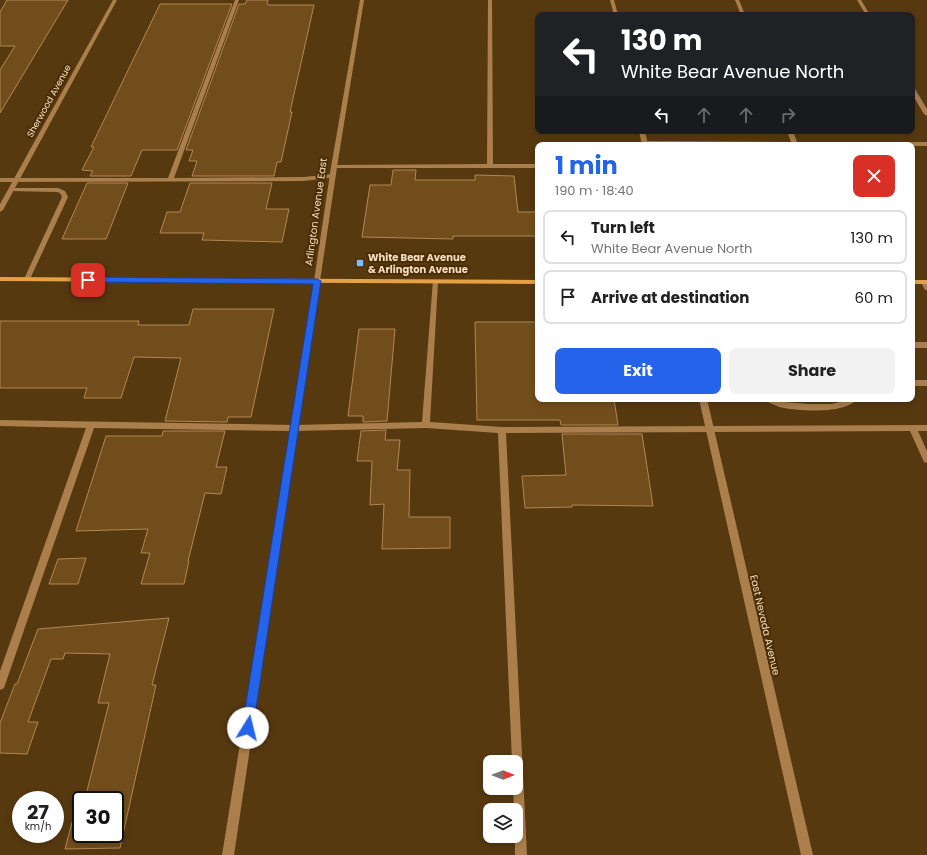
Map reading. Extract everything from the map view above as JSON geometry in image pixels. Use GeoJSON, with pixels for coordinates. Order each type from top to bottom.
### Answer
{"type":"FeatureCollection","features":[{"type":"Feature","properties":{"kind":"main road"},"geometry":{"type":"LineString","coordinates":[[0,279],[535,282]]}},
{"type":"Feature","properties":{"kind":"main road"},"geometry":{"type":"LineString","coordinates":[[915,282],[926,284]]}},
{"type":"Feature","properties":{"kind":"street","name":"Sherwood Avenue"},"geometry":{"type":"LineString","coordinates":[[0,210],[114,0]]}},
{"type":"Feature","properties":{"kind":"street"},"geometry":{"type":"LineString","coordinates":[[171,178],[237,0]]}},
{"type":"Feature","properties":{"kind":"street","name":"Arlington Avenue East"},"geometry":{"type":"LineString","coordinates":[[228,855],[293,428],[362,0]]}},
{"type":"Feature","properties":{"kind":"street"},"geometry":{"type":"LineString","coordinates":[[490,0],[490,166]]}},
{"type":"Feature","properties":{"kind":"street"},"geometry":{"type":"LineString","coordinates":[[612,0],[615,12]]}},
{"type":"Feature","properties":{"kind":"street"},"geometry":{"type":"LineString","coordinates":[[737,0],[742,12]]}},
{"type":"Feature","properties":{"kind":"street"},"geometry":{"type":"LineString","coordinates":[[859,0],[866,12]]}},
{"type":"Feature","properties":{"kind":"street"},"geometry":{"type":"LineString","coordinates":[[915,94],[927,114]]}},
{"type":"Feature","properties":{"kind":"street"},"geometry":{"type":"LineString","coordinates":[[915,144],[927,144]]}},
{"type":"Feature","properties":{"kind":"street"},"geometry":{"type":"LineString","coordinates":[[334,167],[535,166]]}},
{"type":"Feature","properties":{"kind":"street"},"geometry":{"type":"LineString","coordinates":[[0,180],[171,178],[304,179],[333,176]]}},
{"type":"Feature","properties":{"kind":"street"},"geometry":{"type":"LineString","coordinates":[[11,190],[58,190],[63,192],[65,197],[27,279]]}},
{"type":"Feature","properties":{"kind":"street"},"geometry":{"type":"LineString","coordinates":[[426,425],[435,282]]}},
{"type":"Feature","properties":{"kind":"street"},"geometry":{"type":"LineString","coordinates":[[915,345],[927,345]]}},
{"type":"Feature","properties":{"kind":"street"},"geometry":{"type":"LineString","coordinates":[[915,383],[927,383]]}},
{"type":"Feature","properties":{"kind":"street","name":"East Nevada Avenue"},"geometry":{"type":"LineString","coordinates":[[704,402],[807,855]]}},
{"type":"Feature","properties":{"kind":"street"},"geometry":{"type":"LineString","coordinates":[[776,402],[782,405],[800,407],[840,406],[851,402]]}},
{"type":"Feature","properties":{"kind":"street"},"geometry":{"type":"LineString","coordinates":[[0,423],[293,428],[426,425],[502,430],[927,428]]}},
{"type":"Feature","properties":{"kind":"street"},"geometry":{"type":"LineString","coordinates":[[0,685],[91,424]]}},
{"type":"Feature","properties":{"kind":"street"},"geometry":{"type":"LineString","coordinates":[[913,428],[927,460]]}},
{"type":"Feature","properties":{"kind":"street"},"geometry":{"type":"LineString","coordinates":[[502,430],[521,855]]}},
{"type":"Feature","properties":{"kind":"building"},"geometry":{"type":"Polygon","coordinates":[[[7,0],[68,0],[0,113],[0,70],[15,46],[0,46],[0,12],[7,0]]]}},
{"type":"Feature","properties":{"kind":"building"},"geometry":{"type":"Polygon","coordinates":[[[247,0],[268,0],[267,4],[269,5],[314,5],[290,112],[292,112],[281,162],[277,162],[274,176],[192,176],[197,161],[189,161],[193,150],[186,150],[239,4],[245,4],[247,0]]]}},
{"type":"Feature","properties":{"kind":"building"},"geometry":{"type":"Polygon","coordinates":[[[160,4],[232,4],[177,150],[142,150],[131,176],[90,176],[93,171],[82,170],[94,147],[91,147],[160,4]]]}},
{"type":"Feature","properties":{"kind":"building"},"geometry":{"type":"Polygon","coordinates":[[[393,170],[416,170],[415,180],[475,180],[475,175],[514,176],[518,212],[535,212],[535,236],[453,236],[453,239],[362,237],[370,185],[391,185],[393,170]]]}},
{"type":"Feature","properties":{"kind":"building"},"geometry":{"type":"Polygon","coordinates":[[[87,183],[128,183],[106,239],[62,239],[87,183]]]}},
{"type":"Feature","properties":{"kind":"building"},"geometry":{"type":"Polygon","coordinates":[[[190,183],[272,183],[266,209],[289,209],[282,242],[202,240],[204,233],[160,233],[167,212],[180,212],[190,183]]]}},
{"type":"Feature","properties":{"kind":"building"},"geometry":{"type":"Polygon","coordinates":[[[193,309],[274,309],[251,417],[228,417],[227,422],[165,421],[181,358],[134,357],[121,398],[84,398],[87,388],[0,388],[0,321],[139,321],[138,325],[189,325],[193,309]]]}},
{"type":"Feature","properties":{"kind":"building"},"geometry":{"type":"Polygon","coordinates":[[[475,322],[535,322],[535,402],[614,402],[618,425],[561,425],[560,420],[477,420],[475,322]]]}},
{"type":"Feature","properties":{"kind":"building"},"geometry":{"type":"Polygon","coordinates":[[[359,329],[395,329],[387,421],[363,422],[363,416],[348,416],[359,329]]]}},
{"type":"Feature","properties":{"kind":"building"},"geometry":{"type":"Polygon","coordinates":[[[386,430],[385,440],[400,440],[397,470],[410,470],[409,517],[450,517],[450,548],[382,549],[384,504],[370,505],[372,461],[357,461],[361,431],[386,430]]]}},
{"type":"Feature","properties":{"kind":"building"},"geometry":{"type":"Polygon","coordinates":[[[163,431],[225,431],[216,467],[227,467],[221,494],[205,493],[188,561],[184,584],[141,584],[150,553],[141,553],[148,529],[76,531],[106,436],[162,436],[163,431]]]}},
{"type":"Feature","properties":{"kind":"building"},"geometry":{"type":"Polygon","coordinates":[[[562,434],[642,434],[653,506],[572,505],[572,507],[525,508],[522,476],[566,475],[562,434]]]}},
{"type":"Feature","properties":{"kind":"building"},"geometry":{"type":"Polygon","coordinates":[[[86,558],[78,584],[49,584],[58,559],[86,558]]]}},
{"type":"Feature","properties":{"kind":"building"},"geometry":{"type":"Polygon","coordinates":[[[169,618],[152,685],[156,685],[124,830],[124,791],[87,791],[109,703],[98,703],[110,654],[65,653],[63,659],[51,659],[28,722],[38,722],[27,754],[0,753],[0,723],[15,684],[17,684],[38,629],[169,618]]]}},
{"type":"Feature","properties":{"kind":"building"},"geometry":{"type":"Polygon","coordinates":[[[72,823],[72,843],[121,843],[120,848],[65,849],[72,823]]]}},
{"type":"Feature","properties":{"kind":"place","name":"White Bear Avenue & Arlington Avenue"},"geometry":{"type":"Point","coordinates":[360,263]}},
{"type":"Feature","properties":{"kind":"route"},"geometry":{"type":"LineString","coordinates":[[88,280],[317,281],[293,428],[248,728]]}}]}
